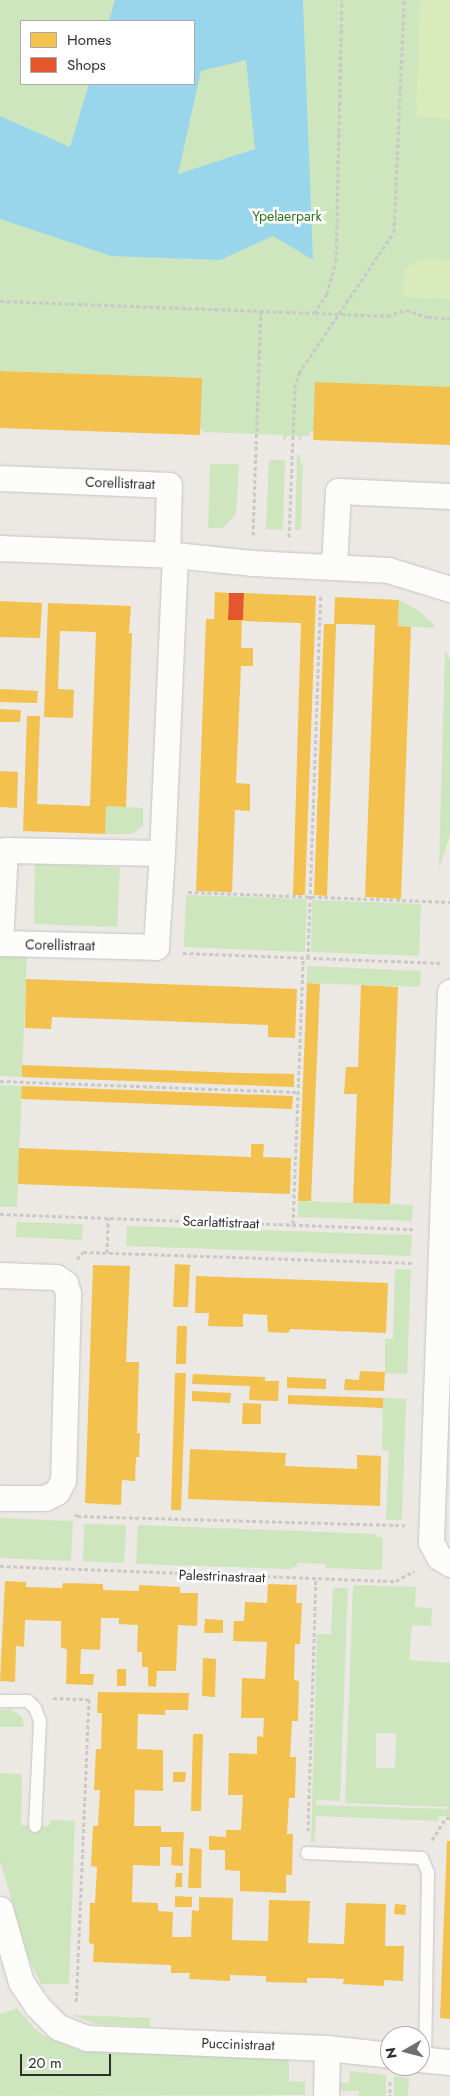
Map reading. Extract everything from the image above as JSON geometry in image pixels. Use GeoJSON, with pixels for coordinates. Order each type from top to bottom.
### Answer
{"type":"FeatureCollection","features":[{"type":"Feature","properties":{"kind":"street","name":"Corellistraat"},"geometry":{"type":"LineString","coordinates":[[0,478],[169,484],[171,555],[162,853],[156,947],[0,944],[5,850],[162,853]]}},
{"type":"Feature","properties":{"kind":"street"},"geometry":{"type":"LineString","coordinates":[[328,567],[338,491],[450,496]]}},
{"type":"Feature","properties":{"kind":"street"},"geometry":{"type":"LineString","coordinates":[[0,548],[171,555],[252,563],[388,570],[450,589]]}},
{"type":"Feature","properties":{"kind":"street"},"geometry":{"type":"LineString","coordinates":[[444,1561],[431,1542],[450,992]]}},
{"type":"Feature","properties":{"kind":"street"},"geometry":{"type":"LineString","coordinates":[[0,1275],[56,1277],[67,1287],[68,1293],[62,1480],[56,1492],[45,1498],[0,1498]]}},
{"type":"Feature","properties":{"kind":"street","name":"Puccinistraat"},"geometry":{"type":"LineString","coordinates":[[0,1909],[11,1982],[58,2027],[87,2038],[327,2048],[380,2054]]}},
{"type":"Feature","properties":{"kind":"street"},"geometry":{"type":"LineString","coordinates":[[326,2096],[327,2048]]}},
{"type":"Feature","properties":{"kind":"street"},"geometry":{"type":"LineString","coordinates":[[430,2060],[450,2062]]}},
{"type":"Feature","properties":{"kind":"lane"},"geometry":{"type":"LineString","coordinates":[[0,1700],[28,1701],[35,1708],[40,1721],[35,1826]]}},
{"type":"Feature","properties":{"kind":"lane"},"geometry":{"type":"LineString","coordinates":[[307,1853],[422,1858],[428,1873],[423,2026]]}},
{"type":"Feature","properties":{"kind":"path"},"geometry":{"type":"LineString","coordinates":[[314,313],[327,294],[336,261],[342,0]]}},
{"type":"Feature","properties":{"kind":"path"},"geometry":{"type":"LineString","coordinates":[[288,565],[295,388],[299,373],[394,232],[404,0]]}},
{"type":"Feature","properties":{"kind":"path"},"geometry":{"type":"LineString","coordinates":[[0,301],[386,316],[406,310],[428,317],[450,318]]}},
{"type":"Feature","properties":{"kind":"path"},"geometry":{"type":"LineString","coordinates":[[252,563],[261,310]]}},
{"type":"Feature","properties":{"kind":"path"},"geometry":{"type":"LineString","coordinates":[[293,1224],[297,1092],[328,567]]}},
{"type":"Feature","properties":{"kind":"path"},"geometry":{"type":"LineString","coordinates":[[160,891],[450,902]]}},
{"type":"Feature","properties":{"kind":"path"},"geometry":{"type":"LineString","coordinates":[[156,947],[172,953],[450,964]]}},
{"type":"Feature","properties":{"kind":"path"},"geometry":{"type":"LineString","coordinates":[[0,1081],[297,1092]]}},
{"type":"Feature","properties":{"kind":"path","name":"Scarlattistraat"},"geometry":{"type":"LineString","coordinates":[[0,1214],[442,1230]]}},
{"type":"Feature","properties":{"kind":"path"},"geometry":{"type":"LineString","coordinates":[[107,1253],[108,1218]]}},
{"type":"Feature","properties":{"kind":"path"},"geometry":{"type":"LineString","coordinates":[[60,1279],[83,1252],[440,1264]]}},
{"type":"Feature","properties":{"kind":"path"},"geometry":{"type":"LineString","coordinates":[[56,1492],[77,1516],[432,1525]]}},
{"type":"Feature","properties":{"kind":"path","name":"Palestrinastraat"},"geometry":{"type":"LineString","coordinates":[[0,1566],[396,1581],[444,1561]]}},
{"type":"Feature","properties":{"kind":"path"},"geometry":{"type":"LineString","coordinates":[[307,1853],[316,1579]]}},
{"type":"Feature","properties":{"kind":"path"},"geometry":{"type":"LineString","coordinates":[[35,1708],[54,1698],[89,1699],[76,2008],[65,2029]]}},
{"type":"Feature","properties":{"kind":"path"},"geometry":{"type":"LineString","coordinates":[[422,1858],[446,1818],[450,1818]]}},
{"type":"Feature","properties":{"kind":"green space","name":"Ypelaerpark"},"geometry":{"type":"Polygon","coordinates":[[[0,0],[450,0],[450,387],[310,432],[309,436],[301,436],[301,440],[298,440],[298,436],[286,436],[286,440],[283,439],[283,435],[203,432],[203,429],[200,429],[201,378],[0,371],[0,0]]]}},
{"type":"Feature","properties":{"kind":"green space"},"geometry":{"type":"Polygon","coordinates":[[[420,0],[450,0],[450,119],[416,117],[420,0]]]}},
{"type":"Feature","properties":{"kind":"green space"},"geometry":{"type":"Polygon","coordinates":[[[420,259],[450,260],[450,299],[403,297],[404,270],[420,259]]]}},
{"type":"Feature","properties":{"kind":"green space"},"geometry":{"type":"Polygon","coordinates":[[[297,454],[300,455],[300,462],[303,463],[301,530],[295,530],[297,454]]]}},
{"type":"Feature","properties":{"kind":"green space"},"geometry":{"type":"Polygon","coordinates":[[[269,460],[285,460],[283,530],[266,529],[269,460]]]}},
{"type":"Feature","properties":{"kind":"green space"},"geometry":{"type":"Polygon","coordinates":[[[210,464],[239,464],[236,514],[223,528],[208,528],[210,464]]]}},
{"type":"Feature","properties":{"kind":"green space"},"geometry":{"type":"Polygon","coordinates":[[[399,600],[418,610],[434,625],[434,628],[398,626],[399,600]]]}},
{"type":"Feature","properties":{"kind":"green space"},"geometry":{"type":"Polygon","coordinates":[[[445,650],[450,660],[450,835],[439,869],[445,650]]]}},
{"type":"Feature","properties":{"kind":"green space"},"geometry":{"type":"Polygon","coordinates":[[[106,806],[143,808],[143,825],[133,834],[105,834],[106,806]]]}},
{"type":"Feature","properties":{"kind":"green space"},"geometry":{"type":"Polygon","coordinates":[[[35,864],[120,867],[117,927],[34,924],[35,864]]]}},
{"type":"Feature","properties":{"kind":"green space"},"geometry":{"type":"Polygon","coordinates":[[[186,895],[307,899],[305,952],[184,947],[186,895]]]}},
{"type":"Feature","properties":{"kind":"green space"},"geometry":{"type":"Polygon","coordinates":[[[312,900],[421,904],[419,956],[311,952],[312,900]]]}},
{"type":"Feature","properties":{"kind":"green space"},"geometry":{"type":"Polygon","coordinates":[[[0,955],[27,956],[22,1077],[0,1076],[0,955]]]}},
{"type":"Feature","properties":{"kind":"green space"},"geometry":{"type":"Polygon","coordinates":[[[307,966],[421,971],[420,987],[307,983],[307,966]]]}},
{"type":"Feature","properties":{"kind":"green space"},"geometry":{"type":"Polygon","coordinates":[[[0,1085],[22,1086],[17,1207],[0,1207],[0,1085]]]}},
{"type":"Feature","properties":{"kind":"green space"},"geometry":{"type":"Polygon","coordinates":[[[298,1201],[413,1205],[412,1221],[298,1217],[298,1201]]]}},
{"type":"Feature","properties":{"kind":"green space"},"geometry":{"type":"Polygon","coordinates":[[[17,1222],[83,1224],[82,1240],[16,1237],[17,1222]]]}},
{"type":"Feature","properties":{"kind":"green space"},"geometry":{"type":"Polygon","coordinates":[[[127,1226],[412,1235],[411,1256],[126,1246],[127,1226]]]}},
{"type":"Feature","properties":{"kind":"green space"},"geometry":{"type":"Polygon","coordinates":[[[395,1269],[411,1270],[407,1374],[385,1373],[385,1339],[393,1339],[395,1269]]]}},
{"type":"Feature","properties":{"kind":"green space"},"geometry":{"type":"Polygon","coordinates":[[[383,1398],[406,1399],[402,1520],[386,1520],[389,1451],[382,1450],[383,1398]]]}},
{"type":"Feature","properties":{"kind":"green space"},"geometry":{"type":"Polygon","coordinates":[[[0,1518],[73,1521],[71,1561],[0,1558],[0,1518]]]}},
{"type":"Feature","properties":{"kind":"green space"},"geometry":{"type":"Polygon","coordinates":[[[84,1524],[126,1525],[124,1563],[83,1561],[84,1524]]]}},
{"type":"Feature","properties":{"kind":"green space"},"geometry":{"type":"Polygon","coordinates":[[[138,1525],[377,1534],[377,1537],[383,1537],[382,1570],[326,1568],[325,1564],[297,1563],[297,1567],[292,1567],[292,1569],[136,1564],[138,1525]]]}},
{"type":"Feature","properties":{"kind":"green space"},"geometry":{"type":"Polygon","coordinates":[[[353,1585],[416,1587],[415,1607],[432,1608],[431,1626],[412,1625],[409,1660],[450,1663],[450,1817],[439,1816],[438,1821],[316,1816],[315,1841],[311,1843],[317,1634],[331,1634],[333,1588],[348,1588],[340,1801],[316,1800],[316,1805],[447,1809],[447,1807],[345,1803],[353,1585]],[[376,1733],[376,1768],[395,1768],[396,1733],[376,1733]]]}},
{"type":"Feature","properties":{"kind":"green space"},"geometry":{"type":"Polygon","coordinates":[[[10,1709],[22,1717],[24,1727],[0,1727],[0,1710],[10,1709]]]}},
{"type":"Feature","properties":{"kind":"green space"},"geometry":{"type":"Polygon","coordinates":[[[0,1773],[22,1774],[21,1825],[49,1826],[50,1820],[75,1821],[69,1984],[41,1984],[28,1957],[0,1860],[0,1773]]]}},
{"type":"Feature","properties":{"kind":"green space"},"geometry":{"type":"Polygon","coordinates":[[[17,2008],[33,2027],[43,2035],[77,2050],[289,2060],[289,2081],[305,2082],[305,2095],[0,2096],[0,2014],[17,2008]]]}},
{"type":"Feature","properties":{"kind":"green space"},"geometry":{"type":"Polygon","coordinates":[[[72,2015],[150,2018],[150,2027],[96,2024],[72,2015]]]}},
{"type":"Feature","properties":{"kind":"green space"},"geometry":{"type":"Polygon","coordinates":[[[350,2071],[386,2076],[386,2096],[359,2096],[359,2091],[340,2091],[340,2083],[349,2083],[350,2071]]]}},
{"type":"Feature","properties":{"kind":"green space"},"geometry":{"type":"Polygon","coordinates":[[[394,2076],[409,2078],[408,2096],[394,2096],[394,2076]]]}},
{"type":"Feature","properties":{"kind":"water"},"geometry":{"type":"Polygon","coordinates":[[[115,0],[303,0],[313,260],[273,236],[220,260],[111,256],[0,219],[0,116],[70,147],[89,85],[195,85],[195,20],[109,20],[115,0]],[[246,60],[201,71],[178,174],[255,149],[246,60]]]}},
{"type":"Feature","properties":{"kind":"building: Homes"},"geometry":{"type":"Polygon","coordinates":[[[0,371],[202,378],[200,435],[0,428],[0,371]]]}},
{"type":"Feature","properties":{"kind":"building: Homes"},"geometry":{"type":"Polygon","coordinates":[[[315,382],[450,387],[450,445],[313,440],[315,382]]]}},
{"type":"Feature","properties":{"kind":"building: Homes"},"geometry":{"type":"Polygon","coordinates":[[[215,592],[229,593],[228,620],[242,620],[241,648],[253,648],[253,666],[241,666],[236,783],[250,784],[250,811],[235,810],[232,892],[196,891],[206,619],[214,619],[215,592]]]}},
{"type":"Feature","properties":{"kind":"building: Homes"},"geometry":{"type":"Polygon","coordinates":[[[244,593],[316,596],[305,895],[293,895],[301,623],[243,621],[244,593]]]}},
{"type":"Feature","properties":{"kind":"building: Homes"},"geometry":{"type":"Polygon","coordinates":[[[335,597],[399,600],[398,626],[411,627],[401,899],[365,897],[375,625],[336,624],[327,896],[314,895],[324,624],[334,624],[335,597]]]}},
{"type":"Feature","properties":{"kind":"building: Homes"},"geometry":{"type":"Polygon","coordinates":[[[0,601],[42,603],[40,638],[0,637],[0,601]]]}},
{"type":"Feature","properties":{"kind":"building: Homes"},"geometry":{"type":"Polygon","coordinates":[[[48,603],[131,606],[129,633],[132,633],[126,807],[106,806],[105,834],[23,831],[27,716],[40,716],[37,804],[90,806],[96,632],[60,631],[58,689],[74,690],[73,718],[44,717],[48,603]]]}},
{"type":"Feature","properties":{"kind":"building: Homes"},"geometry":{"type":"Polygon","coordinates":[[[0,689],[38,691],[37,703],[0,702],[0,689]]]}},
{"type":"Feature","properties":{"kind":"building: Homes"},"geometry":{"type":"Polygon","coordinates":[[[0,709],[21,710],[20,722],[0,722],[0,709]]]}},
{"type":"Feature","properties":{"kind":"building: Homes"},"geometry":{"type":"Polygon","coordinates":[[[0,771],[18,772],[17,808],[0,807],[0,771]]]}},
{"type":"Feature","properties":{"kind":"building: Homes"},"geometry":{"type":"Polygon","coordinates":[[[26,979],[297,989],[295,1038],[268,1037],[268,1025],[52,1017],[51,1029],[25,1028],[26,979]]]}},
{"type":"Feature","properties":{"kind":"building: Homes"},"geometry":{"type":"Polygon","coordinates":[[[307,983],[320,984],[311,1201],[298,1201],[307,983]]]}},
{"type":"Feature","properties":{"kind":"building: Homes"},"geometry":{"type":"Polygon","coordinates":[[[361,985],[398,987],[390,1204],[353,1203],[357,1094],[344,1094],[346,1067],[358,1067],[361,985]]]}},
{"type":"Feature","properties":{"kind":"building: Homes"},"geometry":{"type":"Polygon","coordinates":[[[22,1065],[294,1074],[294,1087],[22,1077],[22,1065]]]}},
{"type":"Feature","properties":{"kind":"building: Homes"},"geometry":{"type":"Polygon","coordinates":[[[22,1086],[293,1096],[292,1109],[21,1099],[22,1086]]]}},
{"type":"Feature","properties":{"kind":"building: Homes"},"geometry":{"type":"Polygon","coordinates":[[[251,1144],[264,1144],[263,1157],[291,1158],[290,1194],[18,1184],[19,1148],[251,1157],[251,1144]]]}},
{"type":"Feature","properties":{"kind":"building: Homes"},"geometry":{"type":"Polygon","coordinates":[[[175,1264],[190,1265],[188,1307],[173,1307],[175,1264]]]}},
{"type":"Feature","properties":{"kind":"building: Homes"},"geometry":{"type":"Polygon","coordinates":[[[93,1265],[130,1266],[126,1362],[139,1362],[137,1433],[140,1433],[135,1481],[122,1480],[121,1505],[85,1503],[93,1265]]]}},
{"type":"Feature","properties":{"kind":"building: Homes"},"geometry":{"type":"Polygon","coordinates":[[[196,1276],[388,1283],[386,1333],[290,1329],[288,1333],[268,1332],[267,1315],[243,1314],[243,1327],[208,1326],[209,1313],[195,1313],[196,1276]]]}},
{"type":"Feature","properties":{"kind":"building: Homes"},"geometry":{"type":"Polygon","coordinates":[[[177,1326],[187,1326],[186,1364],[176,1364],[177,1326]]]}},
{"type":"Feature","properties":{"kind":"building: Homes"},"geometry":{"type":"Polygon","coordinates":[[[360,1371],[385,1372],[384,1391],[344,1390],[345,1379],[359,1380],[360,1371]]]}},
{"type":"Feature","properties":{"kind":"building: Homes"},"geometry":{"type":"Polygon","coordinates":[[[175,1373],[186,1373],[181,1510],[171,1510],[175,1373]]]}},
{"type":"Feature","properties":{"kind":"building: Homes"},"geometry":{"type":"Polygon","coordinates":[[[193,1374],[265,1377],[265,1381],[279,1381],[278,1401],[249,1400],[250,1386],[192,1384],[193,1374]]]}},
{"type":"Feature","properties":{"kind":"building: Homes"},"geometry":{"type":"Polygon","coordinates":[[[287,1377],[326,1379],[326,1389],[287,1388],[287,1377]]]}},
{"type":"Feature","properties":{"kind":"building: Homes"},"geometry":{"type":"Polygon","coordinates":[[[192,1391],[231,1393],[230,1403],[192,1401],[192,1391]]]}},
{"type":"Feature","properties":{"kind":"building: Homes"},"geometry":{"type":"Polygon","coordinates":[[[288,1395],[383,1398],[383,1408],[288,1404],[288,1395]]]}},
{"type":"Feature","properties":{"kind":"building: Homes"},"geometry":{"type":"Polygon","coordinates":[[[243,1403],[261,1404],[261,1424],[242,1424],[243,1403]]]}},
{"type":"Feature","properties":{"kind":"building: Homes"},"geometry":{"type":"Polygon","coordinates":[[[190,1449],[286,1453],[285,1466],[357,1469],[357,1455],[381,1456],[380,1506],[188,1499],[190,1449]]]}},
{"type":"Feature","properties":{"kind":"building: Homes"},"geometry":{"type":"Polygon","coordinates":[[[5,1581],[26,1582],[26,1587],[62,1588],[63,1583],[103,1584],[103,1590],[139,1591],[139,1585],[180,1587],[180,1593],[198,1593],[197,1626],[178,1625],[176,1671],[157,1671],[156,1687],[148,1686],[148,1667],[142,1667],[142,1652],[137,1652],[138,1625],[119,1624],[119,1618],[101,1618],[100,1650],[81,1649],[80,1674],[94,1674],[93,1685],[66,1684],[67,1649],[61,1648],[61,1621],[25,1620],[24,1647],[16,1646],[15,1682],[0,1681],[5,1581]]]}},
{"type":"Feature","properties":{"kind":"building: Homes"},"geometry":{"type":"Polygon","coordinates":[[[268,1584],[297,1585],[296,1603],[302,1603],[300,1644],[295,1644],[294,1680],[299,1681],[298,1721],[292,1721],[290,1757],[296,1757],[295,1798],[289,1798],[287,1834],[293,1834],[292,1875],[286,1875],[286,1893],[240,1891],[240,1871],[225,1870],[225,1850],[209,1850],[209,1836],[226,1837],[226,1830],[241,1830],[243,1795],[228,1795],[229,1753],[257,1754],[257,1736],[263,1737],[264,1718],[241,1718],[242,1678],[265,1679],[267,1642],[233,1641],[234,1621],[244,1621],[245,1602],[267,1603],[268,1584]]]}},
{"type":"Feature","properties":{"kind":"building: Homes"},"geometry":{"type":"Polygon","coordinates":[[[205,1619],[223,1620],[223,1633],[204,1633],[205,1619]]]}},
{"type":"Feature","properties":{"kind":"building: Homes"},"geometry":{"type":"Polygon","coordinates":[[[203,1658],[216,1659],[215,1697],[202,1696],[203,1658]]]}},
{"type":"Feature","properties":{"kind":"building: Homes"},"geometry":{"type":"Polygon","coordinates":[[[117,1669],[126,1669],[126,1686],[117,1686],[117,1669]]]}},
{"type":"Feature","properties":{"kind":"building: Homes"},"geometry":{"type":"Polygon","coordinates":[[[98,1692],[189,1693],[188,1710],[165,1710],[165,1715],[138,1714],[137,1749],[163,1750],[163,1791],[135,1790],[134,1826],[161,1826],[161,1832],[184,1832],[183,1866],[171,1865],[172,1847],[160,1847],[160,1866],[133,1865],[132,1902],[158,1903],[158,1911],[173,1912],[172,1937],[191,1937],[192,1910],[199,1911],[199,1897],[233,1898],[232,1940],[268,1941],[269,1900],[310,1901],[308,1943],[344,1944],[346,1903],[386,1904],[385,1946],[404,1946],[403,1981],[384,1980],[384,1986],[343,1984],[344,1979],[326,1978],[307,1978],[307,1983],[266,1982],[266,1976],[230,1975],[230,1981],[189,1979],[190,1973],[171,1973],[171,1965],[93,1962],[94,1944],[89,1943],[90,1903],[95,1903],[97,1867],[91,1866],[93,1826],[98,1826],[100,1790],[94,1790],[96,1749],[101,1749],[102,1713],[97,1713],[98,1692]]]}},
{"type":"Feature","properties":{"kind":"building: Homes"},"geometry":{"type":"Polygon","coordinates":[[[193,1734],[203,1734],[201,1811],[191,1811],[193,1734]]]}},
{"type":"Feature","properties":{"kind":"building: Homes"},"geometry":{"type":"Polygon","coordinates":[[[173,1772],[186,1772],[185,1782],[173,1782],[173,1772]]]}},
{"type":"Feature","properties":{"kind":"building: Homes"},"geometry":{"type":"Polygon","coordinates":[[[447,1841],[450,1841],[450,2019],[440,2018],[447,1841]]]}},
{"type":"Feature","properties":{"kind":"building: Homes"},"geometry":{"type":"Polygon","coordinates":[[[190,1848],[202,1849],[201,1888],[188,1888],[190,1848]]]}},
{"type":"Feature","properties":{"kind":"building: Homes"},"geometry":{"type":"Polygon","coordinates":[[[176,1873],[182,1873],[182,1887],[175,1887],[176,1873]]]}},
{"type":"Feature","properties":{"kind":"building: Homes"},"geometry":{"type":"Polygon","coordinates":[[[175,1896],[192,1897],[192,1907],[175,1907],[175,1896]]]}},
{"type":"Feature","properties":{"kind":"building: Homes"},"geometry":{"type":"Polygon","coordinates":[[[395,1904],[406,1905],[405,1915],[394,1914],[395,1904]]]}},
{"type":"Feature","properties":{"kind":"building: Shops"},"geometry":{"type":"Polygon","coordinates":[[[229,593],[244,593],[243,620],[228,620],[229,593]]]}}]}
